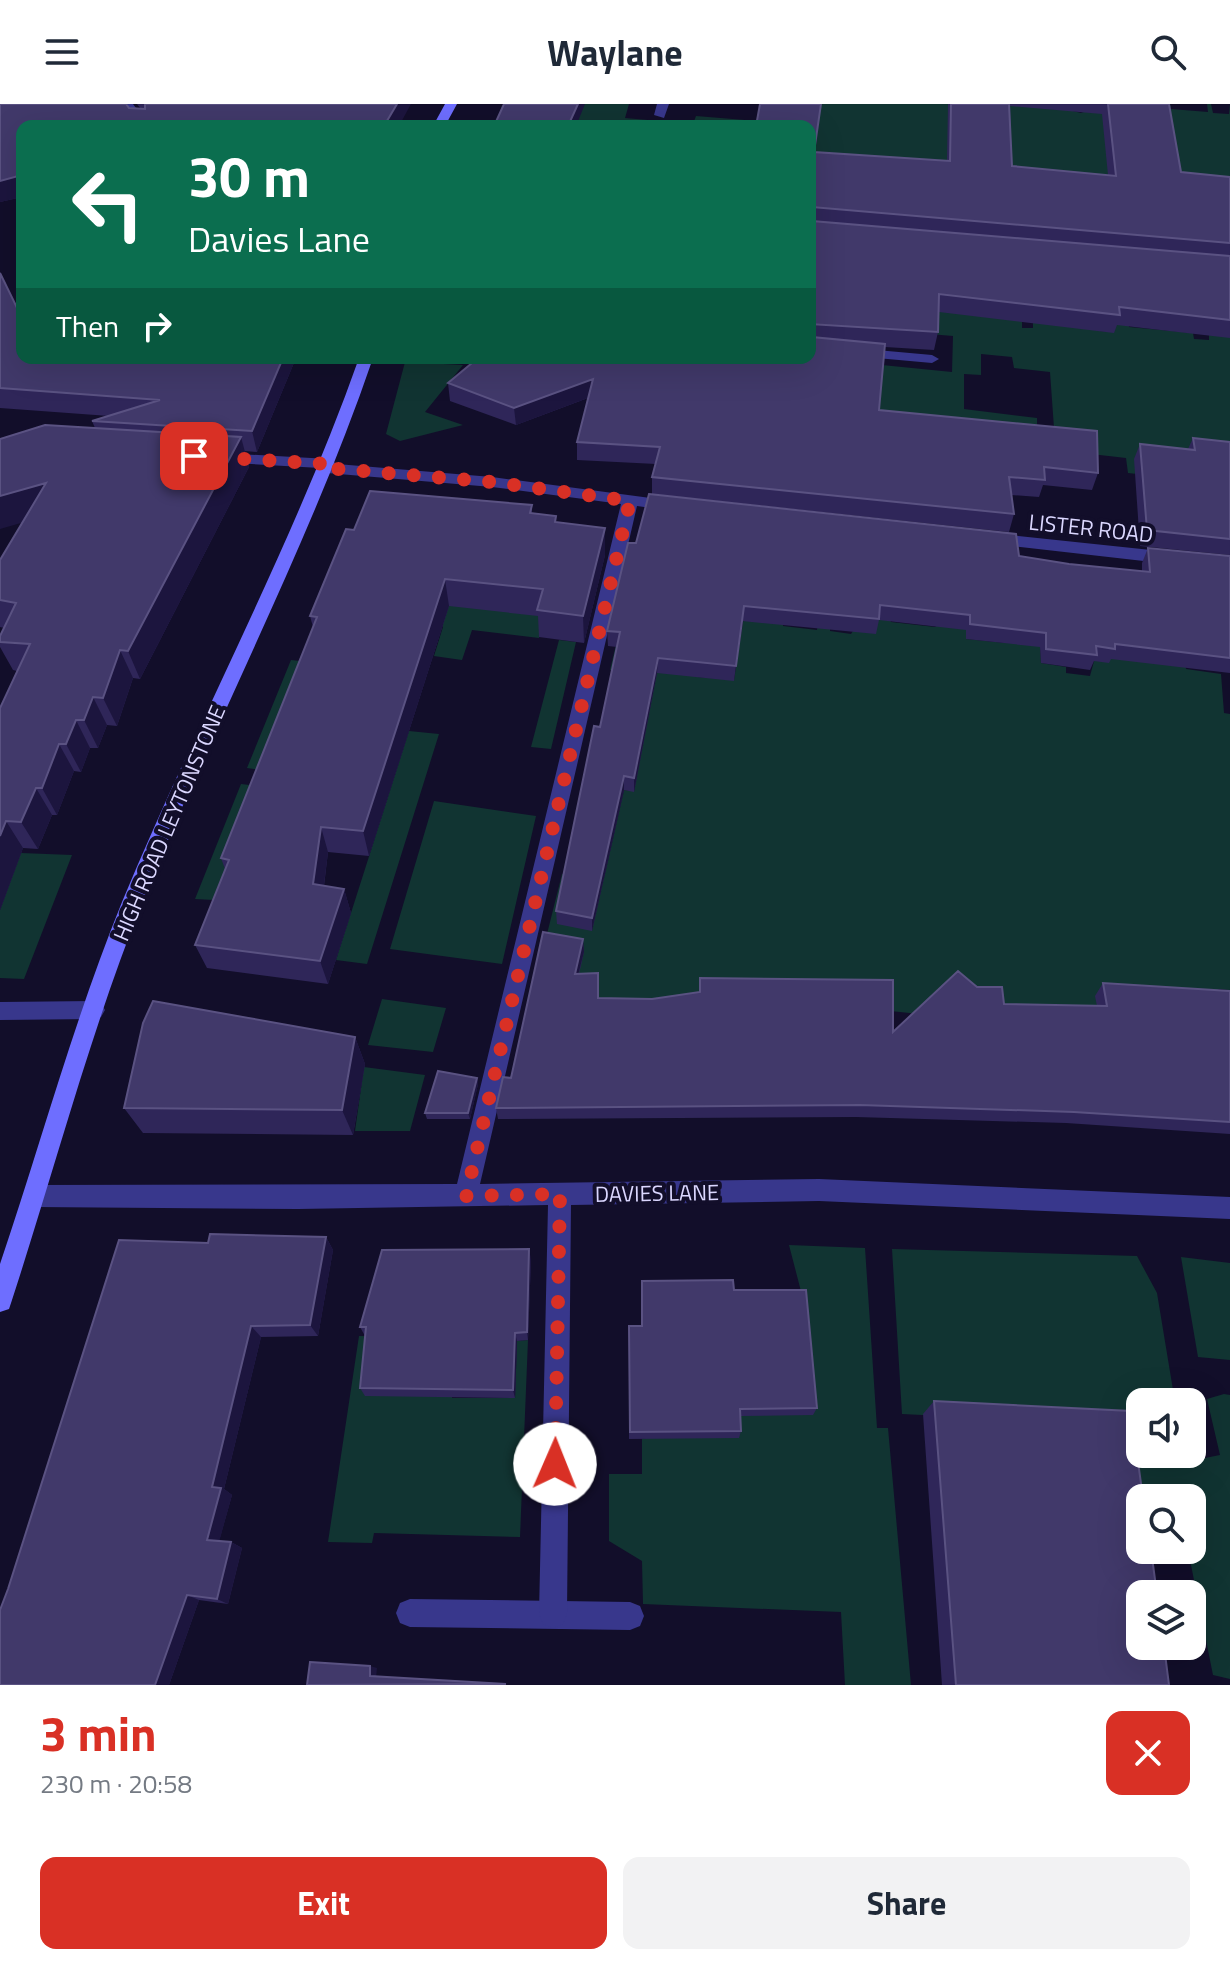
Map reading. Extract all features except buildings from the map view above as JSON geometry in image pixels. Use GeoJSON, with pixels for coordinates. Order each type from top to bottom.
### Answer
{"type":"FeatureCollection","features":[{"type":"Feature","properties":{"kind":"street"},"geometry":{"type":"LineString","coordinates":[[816,349],[932,359]]}},
{"type":"Feature","properties":{"kind":"street","name":"HIGH ROAD LEYTONSTONE"},"geometry":{"type":"LineString","coordinates":[[0,1300],[35,1196],[57,1117],[131,906],[190,766],[328,466],[364,364]]}},
{"type":"Feature","properties":{"kind":"street"},"geometry":{"type":"LineString","coordinates":[[206,457],[492,482],[692,508]]}},
{"type":"Feature","properties":{"kind":"street"},"geometry":{"type":"LineString","coordinates":[[466,1196],[630,501]]}},
{"type":"Feature","properties":{"kind":"street","name":"LISTER ROAD"},"geometry":{"type":"LineString","coordinates":[[973,537],[1184,560]]}},
{"type":"Feature","properties":{"kind":"street"},"geometry":{"type":"LineString","coordinates":[[0,1011],[94,1010]]}},
{"type":"Feature","properties":{"kind":"street","name":"DAVIES LANE"},"geometry":{"type":"LineString","coordinates":[[35,1196],[466,1196],[819,1190],[1230,1208]]}},
{"type":"Feature","properties":{"kind":"street"},"geometry":{"type":"LineString","coordinates":[[553,1614],[560,1194]]}},
{"type":"Feature","properties":{"kind":"street"},"geometry":{"type":"LineString","coordinates":[[410,1613],[630,1616]]}},
{"type":"Feature","properties":{"kind":"green space"},"geometry":{"type":"Polygon","coordinates":[[[556,104],[629,104],[625,118],[648,120],[571,120],[556,104]]]}},
{"type":"Feature","properties":{"kind":"green space"},"geometry":{"type":"Polygon","coordinates":[[[760,104],[1068,104],[1069,110],[1081,113],[1105,104],[1170,104],[1171,109],[1208,112],[1207,104],[1211,104],[1213,113],[1229,114],[1230,104],[1230,202],[816,170],[816,120],[757,120],[760,104]]]}},
{"type":"Feature","properties":{"kind":"green space"},"geometry":{"type":"Polygon","coordinates":[[[696,116],[745,120],[694,120],[696,116]]]}},
{"type":"Feature","properties":{"kind":"green space"},"geometry":{"type":"Polygon","coordinates":[[[816,283],[1022,319],[1022,328],[1033,328],[1033,297],[1098,325],[1099,331],[1114,332],[1111,303],[1127,305],[1129,327],[1193,333],[1194,339],[1209,340],[1209,334],[1230,336],[1230,453],[1190,480],[1128,473],[1126,458],[1091,454],[1055,442],[1050,372],[1014,368],[1012,357],[981,354],[981,375],[964,374],[964,409],[1037,418],[1037,450],[708,390],[882,365],[952,372],[953,336],[816,325],[816,283]]]}},
{"type":"Feature","properties":{"kind":"green space"},"geometry":{"type":"Polygon","coordinates":[[[404,364],[463,365],[425,412],[463,425],[400,441],[386,434],[404,364]]]}},
{"type":"Feature","properties":{"kind":"green space"},"geometry":{"type":"Polygon","coordinates":[[[635,564],[698,677],[734,680],[744,616],[784,612],[783,626],[817,630],[822,586],[833,587],[830,631],[851,634],[879,592],[891,622],[935,627],[966,605],[966,639],[1005,643],[1039,614],[1041,663],[1066,667],[1066,673],[1090,676],[1105,620],[1185,659],[1186,669],[1221,674],[1224,713],[1230,714],[1230,990],[1219,989],[1109,1070],[919,1014],[699,991],[699,1059],[575,987],[544,946],[562,874],[604,878],[624,790],[634,791],[655,676],[610,670],[635,564]]]}},
{"type":"Feature","properties":{"kind":"green space"},"geometry":{"type":"Polygon","coordinates":[[[443,596],[545,616],[539,638],[472,630],[462,660],[434,656],[443,627],[443,596]]]}},
{"type":"Feature","properties":{"kind":"green space"},"geometry":{"type":"Polygon","coordinates":[[[559,640],[576,642],[551,749],[531,747],[559,640]]]}},
{"type":"Feature","properties":{"kind":"green space"},"geometry":{"type":"Polygon","coordinates":[[[291,660],[317,663],[274,772],[247,768],[291,660]]]}},
{"type":"Feature","properties":{"kind":"green space"},"geometry":{"type":"Polygon","coordinates":[[[409,731],[439,734],[367,964],[336,960],[409,731]]]}},
{"type":"Feature","properties":{"kind":"green space"},"geometry":{"type":"Polygon","coordinates":[[[241,784],[268,787],[233,901],[195,899],[241,784]]]}},
{"type":"Feature","properties":{"kind":"green space"},"geometry":{"type":"Polygon","coordinates":[[[434,801],[536,816],[502,964],[390,949],[434,801]]]}},
{"type":"Feature","properties":{"kind":"green space"},"geometry":{"type":"Polygon","coordinates":[[[21,853],[72,855],[24,979],[0,978],[0,910],[21,853]]]}},
{"type":"Feature","properties":{"kind":"green space"},"geometry":{"type":"Polygon","coordinates":[[[382,999],[446,1008],[433,1052],[368,1045],[382,999]]]}},
{"type":"Feature","properties":{"kind":"green space"},"geometry":{"type":"Polygon","coordinates":[[[364,1067],[425,1075],[410,1131],[355,1131],[364,1067]]]}},
{"type":"Feature","properties":{"kind":"green space"},"geometry":{"type":"Polygon","coordinates":[[[789,1245],[865,1248],[877,1428],[888,1428],[911,1685],[845,1685],[841,1612],[643,1604],[642,1561],[609,1541],[609,1474],[642,1474],[642,1439],[738,1416],[803,1299],[789,1245]]]}},
{"type":"Feature","properties":{"kind":"green space"},"geometry":{"type":"Polygon","coordinates":[[[892,1249],[1137,1256],[1157,1293],[1173,1388],[1126,1388],[1126,1425],[902,1414],[892,1249]]]}},
{"type":"Feature","properties":{"kind":"green space"},"geometry":{"type":"Polygon","coordinates":[[[1181,1257],[1230,1263],[1230,1360],[1198,1357],[1181,1257]]]}},
{"type":"Feature","properties":{"kind":"green space"},"geometry":{"type":"Polygon","coordinates":[[[359,1336],[456,1337],[452,1398],[515,1398],[517,1341],[528,1340],[520,1537],[374,1533],[372,1543],[328,1542],[359,1336]]]}},
{"type":"Feature","properties":{"kind":"green space"},"geometry":{"type":"Polygon","coordinates":[[[1230,1395],[1230,1679],[1213,1675],[1206,1640],[1206,1580],[1194,1580],[1191,1564],[1206,1564],[1206,1484],[1136,1484],[1131,1468],[1206,1468],[1206,1458],[1220,1455],[1207,1399],[1230,1395]]]}},
{"type":"Feature","properties":{"kind":"route"},"geometry":{"type":"LineString","coordinates":[[194,456],[329,464],[327,468],[492,482],[630,501],[466,1196],[560,1194],[555,1464]]}}]}
